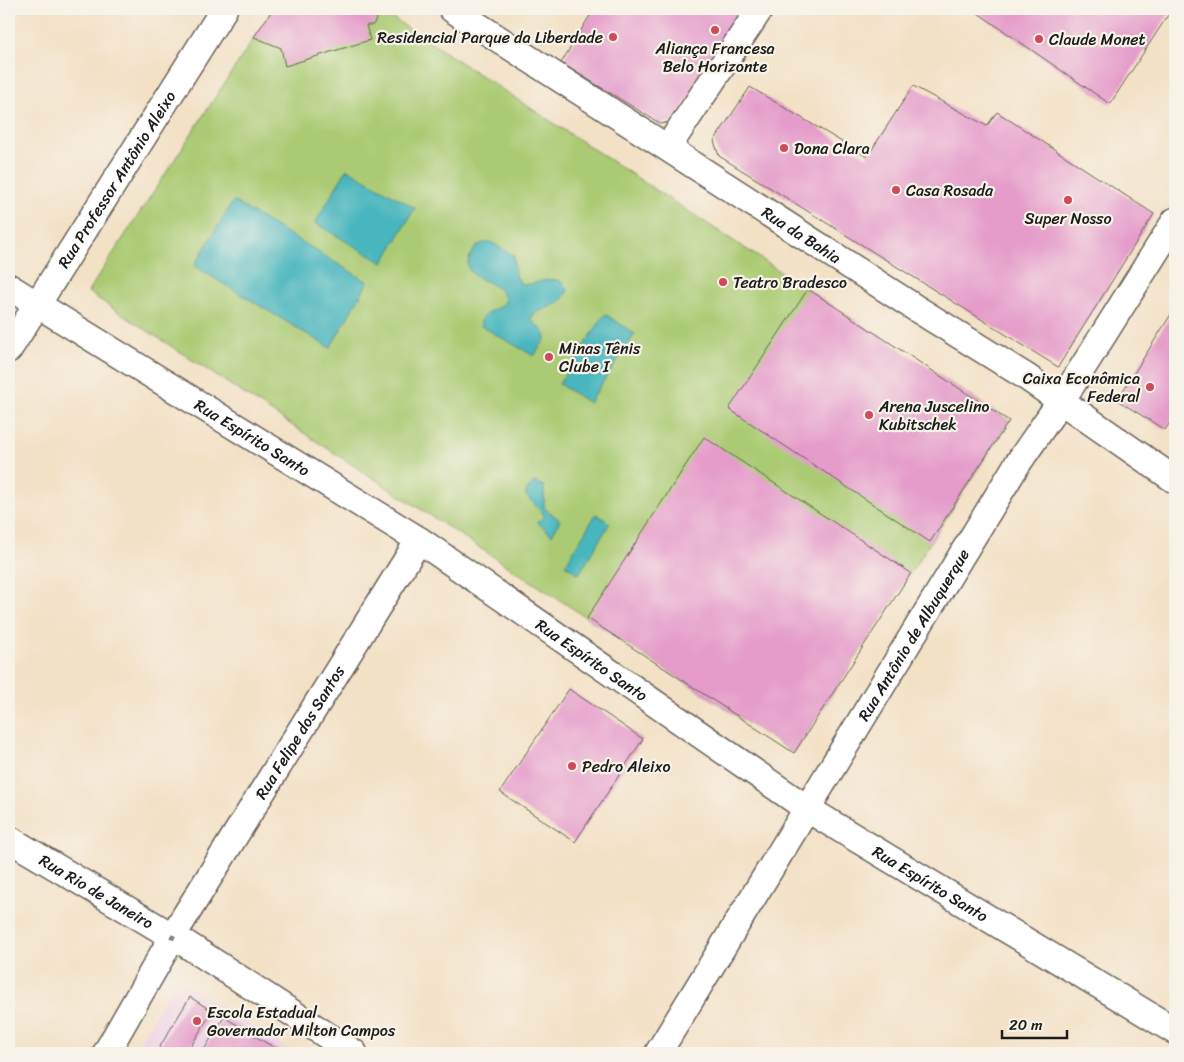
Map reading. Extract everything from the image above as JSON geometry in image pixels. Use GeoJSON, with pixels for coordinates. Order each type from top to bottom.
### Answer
{"type":"FeatureCollection","features":[{"type":"Feature","properties":{"kind":"street","name":"Rua Professor Antônio Aleixo"},"geometry":{"type":"LineString","coordinates":[[9,349],[224,9]]}},
{"type":"Feature","properties":{"kind":"street","name":"Rua da Bahia"},"geometry":{"type":"LineString","coordinates":[[452,9],[917,309],[1025,376],[1175,480]]}},
{"type":"Feature","properties":{"kind":"street"},"geometry":{"type":"LineString","coordinates":[[668,147],[760,9]]}},
{"type":"Feature","properties":{"kind":"street","name":"Rua Antônio de Albuquerque"},"geometry":{"type":"LineString","coordinates":[[658,1053],[809,810],[1029,447],[1175,221]]}},
{"type":"Feature","properties":{"kind":"street","name":"Rua Espírito Santo"},"geometry":{"type":"LineString","coordinates":[[9,287],[419,540],[809,810],[1175,1031]]}},
{"type":"Feature","properties":{"kind":"street"},"geometry":{"type":"LineString","coordinates":[[1025,376],[1035,396],[1037,411],[1029,447]]}},
{"type":"Feature","properties":{"kind":"street","name":"Rua Felipe dos Santos"},"geometry":{"type":"LineString","coordinates":[[106,1053],[173,937],[419,540]]}},
{"type":"Feature","properties":{"kind":"street","name":"Rua Rio de Janeiro"},"geometry":{"type":"LineString","coordinates":[[9,839],[173,937],[354,1053]]}},
{"type":"Feature","properties":{"kind":"shaded area","name":"Escola Estadual Governador Milton Campos"},"geometry":{"type":"Polygon","coordinates":[[[186,985],[294,1053],[133,1053],[170,989],[186,985]]]}},
{"type":"Feature","properties":{"kind":"green space","name":"Minas Tênis Clube I"},"geometry":{"type":"Polygon","coordinates":[[[273,9],[379,9],[1009,421],[794,753],[88,292],[273,9]]]}},
{"type":"Feature","properties":{"kind":"water"},"geometry":{"type":"Polygon","coordinates":[[[347,169],[415,208],[383,263],[315,223],[347,169]]]}},
{"type":"Feature","properties":{"kind":"water"},"geometry":{"type":"Polygon","coordinates":[[[233,201],[368,282],[330,348],[194,266],[233,201]]]}},
{"type":"Feature","properties":{"kind":"water"},"geometry":{"type":"Polygon","coordinates":[[[491,242],[514,256],[515,274],[521,284],[553,279],[564,284],[568,291],[560,302],[534,314],[531,318],[545,334],[546,338],[534,356],[481,326],[481,320],[484,315],[499,307],[505,301],[500,290],[472,274],[468,269],[468,262],[476,248],[491,242]]]}},
{"type":"Feature","properties":{"kind":"water"},"geometry":{"type":"Polygon","coordinates":[[[605,314],[635,334],[589,403],[559,384],[605,314]]]}},
{"type":"Feature","properties":{"kind":"water"},"geometry":{"type":"Polygon","coordinates":[[[534,482],[544,486],[544,508],[560,520],[552,535],[537,522],[543,518],[543,513],[526,496],[526,491],[534,482]]]}},
{"type":"Feature","properties":{"kind":"water"},"geometry":{"type":"Polygon","coordinates":[[[596,514],[610,523],[579,574],[565,565],[596,514]]]}},
{"type":"Feature","properties":{"kind":"building"},"geometry":{"type":"Polygon","coordinates":[[[273,9],[381,10],[373,25],[366,25],[370,40],[285,66],[281,48],[254,37],[273,9]]]}},
{"type":"Feature","properties":{"kind":"building"},"geometry":{"type":"Polygon","coordinates":[[[594,9],[660,9],[665,12],[663,9],[748,9],[673,121],[661,124],[561,63],[594,9]]]}},
{"type":"Feature","properties":{"kind":"building"},"geometry":{"type":"Polygon","coordinates":[[[972,9],[1172,9],[1110,104],[972,9]]]}},
{"type":"Feature","properties":{"kind":"building"},"geometry":{"type":"Polygon","coordinates":[[[913,86],[987,126],[997,112],[1154,214],[1058,367],[719,156],[714,141],[750,87],[867,157],[913,86]]]}},
{"type":"Feature","properties":{"kind":"building","name":"Arena Juscelino Kubitschek"},"geometry":{"type":"Polygon","coordinates":[[[808,289],[1009,421],[930,542],[729,409],[808,289]]]}},
{"type":"Feature","properties":{"kind":"building","name":"Caixa Econômica Federal"},"geometry":{"type":"Polygon","coordinates":[[[1175,308],[1175,415],[1165,430],[1117,400],[1175,308]]]}},
{"type":"Feature","properties":{"kind":"building"},"geometry":{"type":"Polygon","coordinates":[[[704,437],[911,573],[794,753],[587,618],[704,437]]]}},
{"type":"Feature","properties":{"kind":"building","name":"Pedro Aleixo"},"geometry":{"type":"Polygon","coordinates":[[[569,689],[643,739],[575,842],[500,792],[569,689]]]}},
{"type":"Feature","properties":{"kind":"building"},"geometry":{"type":"Polygon","coordinates":[[[190,997],[212,1011],[187,1053],[156,1053],[190,997]]]}},
{"type":"Feature","properties":{"kind":"building"},"geometry":{"type":"Polygon","coordinates":[[[224,1017],[283,1053],[202,1053],[224,1017]]]}},
{"type":"Feature","properties":{"kind":"place","name":"Aliança Francesa Belo Horizonte"},"geometry":{"type":"Point","coordinates":[715,30]}},
{"type":"Feature","properties":{"kind":"place","name":"Residencial Parque da Liberdade"},"geometry":{"type":"Point","coordinates":[613,37]}},
{"type":"Feature","properties":{"kind":"place","name":"Claude Monet"},"geometry":{"type":"Point","coordinates":[1039,39]}},
{"type":"Feature","properties":{"kind":"place","name":"Dona Clara"},"geometry":{"type":"Point","coordinates":[784,148]}},
{"type":"Feature","properties":{"kind":"place","name":"Casa Rosada"},"geometry":{"type":"Point","coordinates":[896,190]}},
{"type":"Feature","properties":{"kind":"place","name":"Super Nosso"},"geometry":{"type":"Point","coordinates":[1068,200]}},
{"type":"Feature","properties":{"kind":"place","name":"Teatro Bradesco"},"geometry":{"type":"Point","coordinates":[723,282]}},
{"type":"Feature","properties":{"kind":"place","name":"Minas Tênis Clube I"},"geometry":{"type":"Point","coordinates":[549,357]}},
{"type":"Feature","properties":{"kind":"place","name":"Caixa Econômica Federal"},"geometry":{"type":"Point","coordinates":[1150,387]}},
{"type":"Feature","properties":{"kind":"place","name":"Arena Juscelino Kubitschek"},"geometry":{"type":"Point","coordinates":[869,415]}},
{"type":"Feature","properties":{"kind":"place","name":"Pedro Aleixo"},"geometry":{"type":"Point","coordinates":[572,766]}},
{"type":"Feature","properties":{"kind":"place","name":"Escola Estadual Governador Milton Campos"},"geometry":{"type":"Point","coordinates":[197,1021]}}]}
